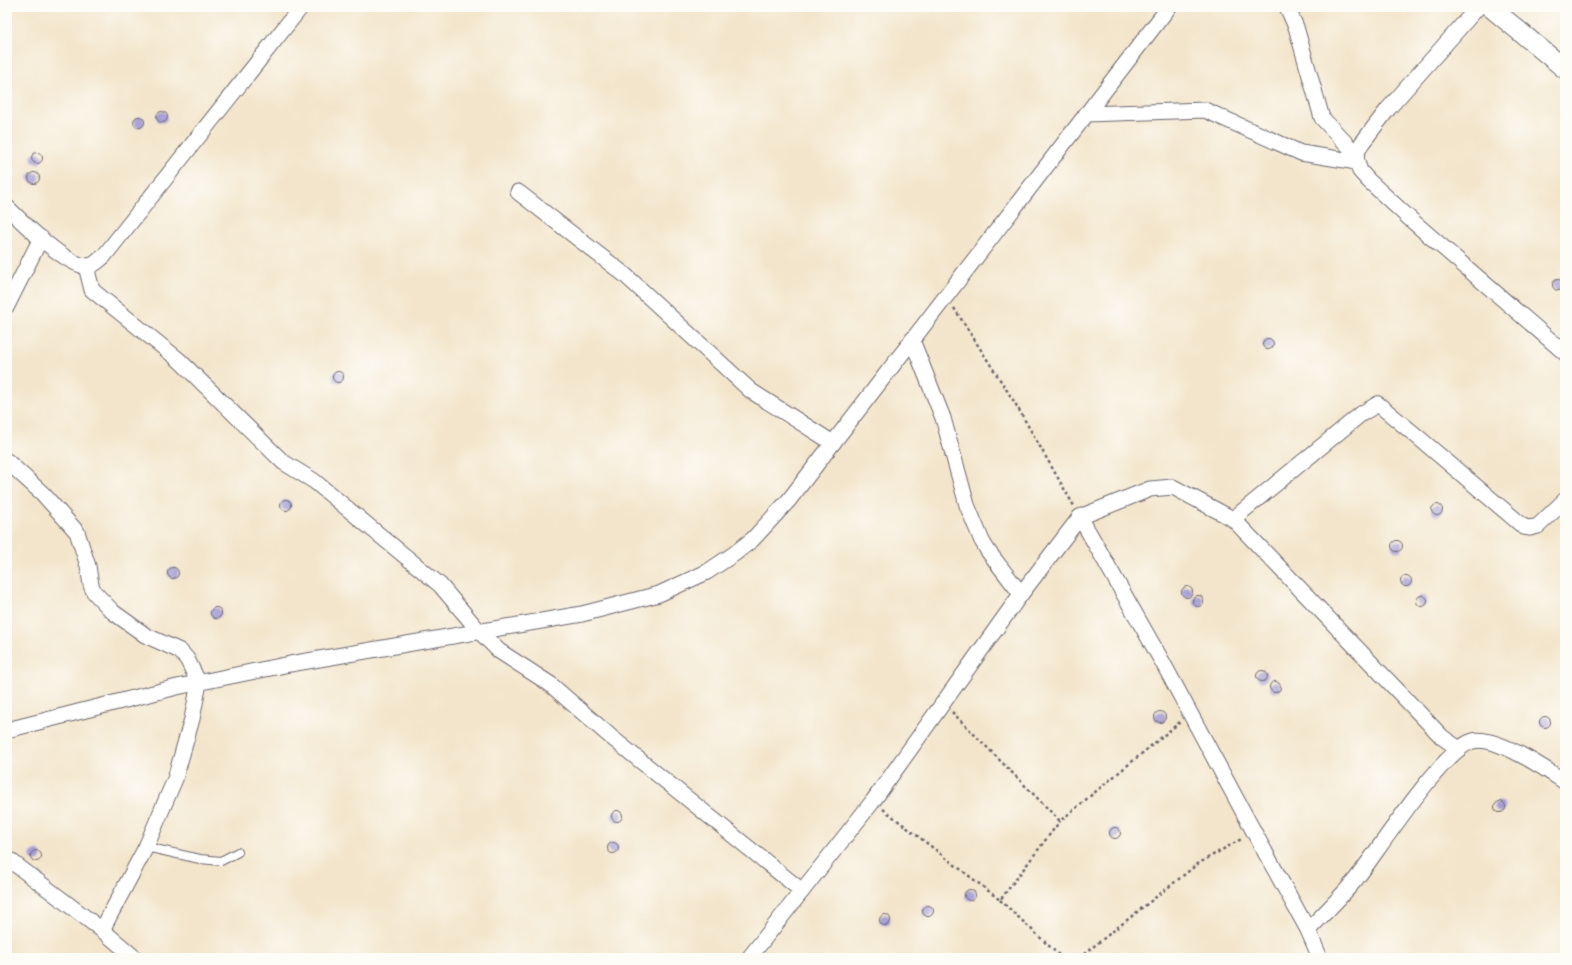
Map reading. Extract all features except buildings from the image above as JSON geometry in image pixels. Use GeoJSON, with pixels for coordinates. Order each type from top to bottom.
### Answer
{"type":"FeatureCollection","features":[{"type":"Feature","properties":{"kind":"street"},"geometry":{"type":"LineString","coordinates":[[7,207],[60,254],[77,264],[86,266],[93,265],[104,256],[301,7]]}},
{"type":"Feature","properties":{"kind":"street"},"geometry":{"type":"LineString","coordinates":[[7,730],[199,683],[290,664],[582,614],[614,607],[659,594],[707,572],[753,539],[789,500],[1169,7]]}},
{"type":"Feature","properties":{"kind":"street"},"geometry":{"type":"LineString","coordinates":[[1287,7],[1296,27],[1322,118],[1357,158],[1360,171],[1397,207],[1565,354]]}},
{"type":"Feature","properties":{"kind":"street"},"geometry":{"type":"LineString","coordinates":[[1357,158],[1362,143],[1388,109],[1478,7]]}},
{"type":"Feature","properties":{"kind":"street"},"geometry":{"type":"LineString","coordinates":[[1490,7],[1565,69]]}},
{"type":"Feature","properties":{"kind":"street"},"geometry":{"type":"LineString","coordinates":[[1086,114],[1205,110],[1301,153],[1357,158]]}},
{"type":"Feature","properties":{"kind":"street"},"geometry":{"type":"LineString","coordinates":[[518,192],[626,275],[751,391],[833,442]]}},
{"type":"Feature","properties":{"kind":"street"},"geometry":{"type":"LineString","coordinates":[[7,306],[41,238]]}},
{"type":"Feature","properties":{"kind":"street"},"geometry":{"type":"LineString","coordinates":[[86,266],[92,290],[179,360],[283,462],[314,481],[440,586],[479,631],[505,655],[550,684],[590,720],[635,757],[802,891]]}},
{"type":"Feature","properties":{"kind":"street"},"geometry":{"type":"LineString","coordinates":[[912,340],[943,418],[967,505],[982,540],[988,551],[1021,594]]}},
{"type":"Feature","properties":{"kind":"street"},"geometry":{"type":"LineString","coordinates":[[1233,519],[1361,414],[1378,404],[1524,527],[1530,528],[1538,526],[1565,500]]}},
{"type":"Feature","properties":{"kind":"street"},"geometry":{"type":"LineString","coordinates":[[7,461],[43,494],[77,532],[88,566],[91,586],[94,592],[113,612],[145,635],[180,651],[187,659],[199,683],[190,726],[175,779],[146,847],[102,930]]}},
{"type":"Feature","properties":{"kind":"street"},"geometry":{"type":"LineString","coordinates":[[753,956],[873,801],[1021,594],[1080,517],[1150,489],[1173,487],[1233,519],[1442,737],[1459,749]]}},
{"type":"Feature","properties":{"kind":"street"},"geometry":{"type":"LineString","coordinates":[[1080,517],[1191,713],[1308,930],[1320,958]]}},
{"type":"Feature","properties":{"kind":"street"},"geometry":{"type":"LineString","coordinates":[[1308,930],[1355,880],[1438,770],[1459,749],[1472,741],[1489,741],[1521,755],[1565,782]]}},
{"type":"Feature","properties":{"kind":"street"},"geometry":{"type":"LineString","coordinates":[[7,858],[102,930],[135,958]]}},
{"type":"Feature","properties":{"kind":"lane"},"geometry":{"type":"LineString","coordinates":[[146,847],[200,859],[221,861],[238,852]]}},
{"type":"Feature","properties":{"kind":"path"},"geometry":{"type":"LineString","coordinates":[[946,296],[1015,403],[1080,517]]}},
{"type":"Feature","properties":{"kind":"path"},"geometry":{"type":"LineString","coordinates":[[943,703],[1060,821]]}},
{"type":"Feature","properties":{"kind":"path"},"geometry":{"type":"LineString","coordinates":[[1000,900],[1060,821],[1191,713]]}},
{"type":"Feature","properties":{"kind":"path"},"geometry":{"type":"LineString","coordinates":[[873,801],[1000,900],[1062,958]]}},
{"type":"Feature","properties":{"kind":"path"},"geometry":{"type":"LineString","coordinates":[[1079,958],[1199,863],[1254,832]]}}]}
